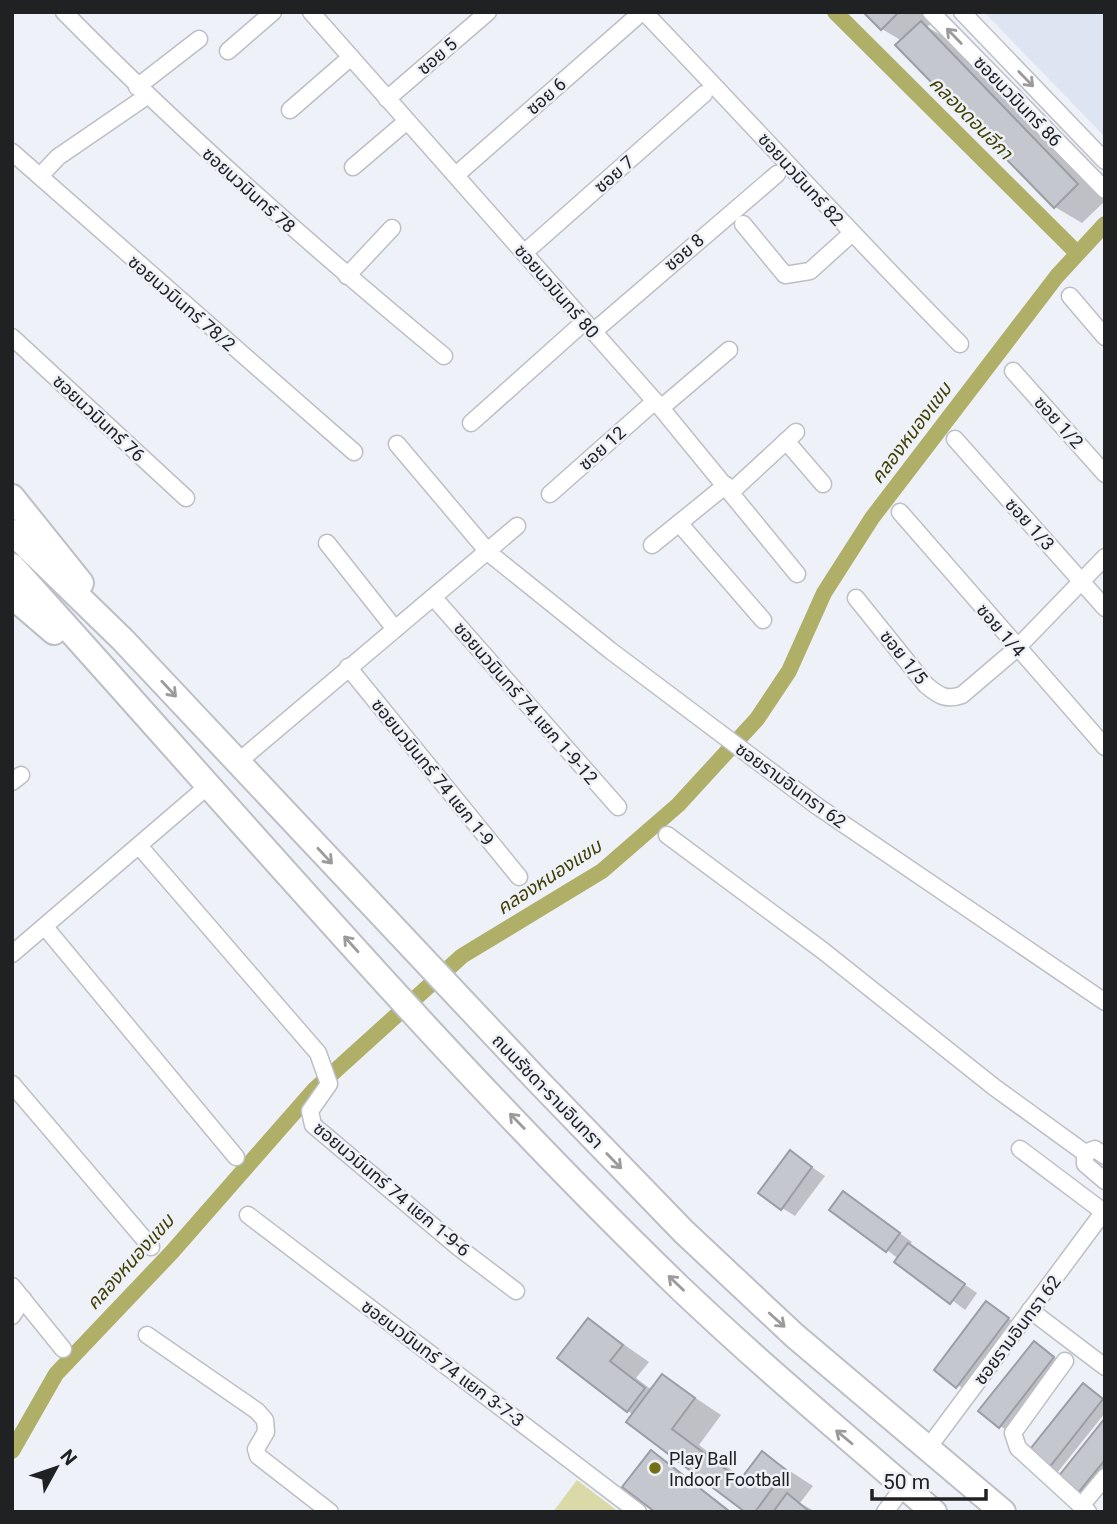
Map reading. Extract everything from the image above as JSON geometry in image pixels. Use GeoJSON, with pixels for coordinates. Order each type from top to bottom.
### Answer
{"type":"FeatureCollection","features":[{"type":"Feature","properties":{"kind":"main road","name":"ถนนรัชดา-รามอินทรา"},"geometry":{"type":"LineString","coordinates":[[12,497],[123,640]]}},
{"type":"Feature","properties":{"kind":"main road","name":"ถนนรัชดา-รามอินทรา"},"geometry":{"type":"LineString","coordinates":[[12,532],[123,640],[449,988],[620,1167],[738,1284],[1003,1512]]}},
{"type":"Feature","properties":{"kind":"main road"},"geometry":{"type":"LineString","coordinates":[[12,566],[416,1016],[678,1285],[799,1397],[934,1512]]}},
{"type":"Feature","properties":{"kind":"main road"},"geometry":{"type":"LineString","coordinates":[[12,596],[124,690]]}},
{"type":"Feature","properties":{"kind":"street","name":"ซอยนวมินทร์ 78"},"geometry":{"type":"LineString","coordinates":[[64,12],[142,91],[346,276],[444,356]]}},
{"type":"Feature","properties":{"kind":"street"},"geometry":{"type":"LineString","coordinates":[[228,51],[273,12]]}},
{"type":"Feature","properties":{"kind":"street","name":"ซอย 5"},"geometry":{"type":"LineString","coordinates":[[387,99],[488,12]]}},
{"type":"Feature","properties":{"kind":"street","name":"ซอยนวมินทร์ 86"},"geometry":{"type":"LineString","coordinates":[[931,12],[1105,190]]}},
{"type":"Feature","properties":{"kind":"street","name":"ซอยนวมินทร์ 86"},"geometry":{"type":"LineString","coordinates":[[962,12],[1105,161]]}},
{"type":"Feature","properties":{"kind":"street","name":"ซอยนวมินทร์ 80"},"geometry":{"type":"LineString","coordinates":[[321,15],[351,57],[658,405],[797,574]]}},
{"type":"Feature","properties":{"kind":"street","name":"ซอย 6"},"geometry":{"type":"LineString","coordinates":[[456,175],[640,15]]}},
{"type":"Feature","properties":{"kind":"street","name":"ซอยนวมินทร์ 82"},"geometry":{"type":"LineString","coordinates":[[640,15],[790,164],[851,234],[960,344]]}},
{"type":"Feature","properties":{"kind":"street"},"geometry":{"type":"LineString","coordinates":[[40,176],[142,91],[199,39]]}},
{"type":"Feature","properties":{"kind":"street"},"geometry":{"type":"LineString","coordinates":[[290,110],[351,57]]}},
{"type":"Feature","properties":{"kind":"street","name":"ซอย 7"},"geometry":{"type":"LineString","coordinates":[[524,253],[704,94]]}},
{"type":"Feature","properties":{"kind":"street"},"geometry":{"type":"LineString","coordinates":[[353,167],[407,121]]}},
{"type":"Feature","properties":{"kind":"street","name":"ซอยนวมินทร์ 78/2"},"geometry":{"type":"LineString","coordinates":[[12,152],[354,452]]}},
{"type":"Feature","properties":{"kind":"street","name":"ซอย 8"},"geometry":{"type":"LineString","coordinates":[[471,423],[778,174]]}},
{"type":"Feature","properties":{"kind":"street"},"geometry":{"type":"LineString","coordinates":[[743,225],[785,275],[810,271],[851,234]]}},
{"type":"Feature","properties":{"kind":"street"},"geometry":{"type":"LineString","coordinates":[[346,276],[392,228]]}},
{"type":"Feature","properties":{"kind":"street"},"geometry":{"type":"LineString","coordinates":[[1070,296],[1105,337]]}},
{"type":"Feature","properties":{"kind":"street","name":"ซอยนวมินทร์ 76"},"geometry":{"type":"LineString","coordinates":[[12,337],[186,498]]}},
{"type":"Feature","properties":{"kind":"street","name":"ซอย 12"},"geometry":{"type":"LineString","coordinates":[[550,494],[729,350]]}},
{"type":"Feature","properties":{"kind":"street","name":"ซอย 1/2"},"geometry":{"type":"LineString","coordinates":[[1013,370],[1105,474]]}},
{"type":"Feature","properties":{"kind":"street"},"geometry":{"type":"LineString","coordinates":[[652,545],[728,489],[791,437],[823,484]]}},
{"type":"Feature","properties":{"kind":"street","name":"ซอย 1/3"},"geometry":{"type":"LineString","coordinates":[[955,439],[1105,608]]}},
{"type":"Feature","properties":{"kind":"street","name":"ซอยรามอินทรา 62"},"geometry":{"type":"LineString","coordinates":[[397,444],[493,548],[611,651],[817,806],[1105,1002]]}},
{"type":"Feature","properties":{"kind":"street","name":"ซอย 1/4"},"geometry":{"type":"LineString","coordinates":[[900,512],[1105,747]]}},
{"type":"Feature","properties":{"kind":"street"},"geometry":{"type":"LineString","coordinates":[[680,523],[763,620]]}},
{"type":"Feature","properties":{"kind":"street"},"geometry":{"type":"LineString","coordinates":[[238,762],[517,526]]}},
{"type":"Feature","properties":{"kind":"street"},"geometry":{"type":"LineString","coordinates":[[327,543],[396,629]]}},
{"type":"Feature","properties":{"kind":"street"},"geometry":{"type":"LineString","coordinates":[[1017,648],[1105,557]]}},
{"type":"Feature","properties":{"kind":"street","name":"ซอยนวมินทร์ 74 แยก 1-9-12"},"geometry":{"type":"LineString","coordinates":[[434,598],[618,807]]}},
{"type":"Feature","properties":{"kind":"street","name":"ซอย 1/5"},"geometry":{"type":"LineString","coordinates":[[856,598],[926,685],[938,695],[951,699],[962,695],[1017,648]]}},
{"type":"Feature","properties":{"kind":"street","name":"ซอยนวมินทร์ 74 แยก 1-9"},"geometry":{"type":"LineString","coordinates":[[348,667],[519,877]]}},
{"type":"Feature","properties":{"kind":"street"},"geometry":{"type":"LineString","coordinates":[[12,954],[209,785]]}},
{"type":"Feature","properties":{"kind":"street"},"geometry":{"type":"LineString","coordinates":[[667,835],[822,950],[994,1087],[1085,1153]]}},
{"type":"Feature","properties":{"kind":"street","name":"ซอยนวมินทร์ 74 แยก 1-9-6"},"geometry":{"type":"LineString","coordinates":[[140,846],[318,1053],[329,1084],[310,1111],[313,1125],[458,1247],[516,1291]]}},
{"type":"Feature","properties":{"kind":"street"},"geometry":{"type":"LineString","coordinates":[[45,927],[236,1157]]}},
{"type":"Feature","properties":{"kind":"street"},"geometry":{"type":"LineString","coordinates":[[12,1084],[151,1247]]}},
{"type":"Feature","properties":{"kind":"street"},"geometry":{"type":"LineString","coordinates":[[1020,1149],[1104,1212]]}},
{"type":"Feature","properties":{"kind":"street"},"geometry":{"type":"LineString","coordinates":[[1085,1153],[1095,1149],[1105,1156]]}},
{"type":"Feature","properties":{"kind":"street"},"geometry":{"type":"LineString","coordinates":[[1085,1153],[1085,1164],[1105,1181]]}},
{"type":"Feature","properties":{"kind":"street","name":"ซอยรามอินทรา 62"},"geometry":{"type":"LineString","coordinates":[[928,1448],[1104,1212]]}},
{"type":"Feature","properties":{"kind":"street","name":"ซอยนวมินทร์ 74 แยก 3-7-3"},"geometry":{"type":"LineString","coordinates":[[248,1215],[638,1512]]}},
{"type":"Feature","properties":{"kind":"street"},"geometry":{"type":"LineString","coordinates":[[12,1286],[63,1349]]}},
{"type":"Feature","properties":{"kind":"street"},"geometry":{"type":"LineString","coordinates":[[12,1316],[23,1299]]}},
{"type":"Feature","properties":{"kind":"street"},"geometry":{"type":"LineString","coordinates":[[1030,1310],[1105,1367]]}},
{"type":"Feature","properties":{"kind":"street"},"geometry":{"type":"LineString","coordinates":[[147,1335],[257,1411],[265,1420],[266,1432],[256,1449],[258,1456],[330,1512]]}},
{"type":"Feature","properties":{"kind":"street"},"geometry":{"type":"LineString","coordinates":[[1065,1361],[1013,1433],[1018,1448],[1084,1509],[1105,1477]]}},
{"type":"Feature","properties":{"kind":"street"},"geometry":{"type":"LineString","coordinates":[[885,1512],[904,1486]]}},
{"type":"Feature","properties":{"kind":"shaded area"},"geometry":{"type":"Polygon","coordinates":[[[984,12],[1105,12],[1105,137],[984,12]]]}},
{"type":"Feature","properties":{"kind":"green space"},"geometry":{"type":"Polygon","coordinates":[[[577,1480],[619,1512],[553,1512],[577,1480]]]}},
{"type":"Feature","properties":{"kind":"building"},"geometry":{"type":"Polygon","coordinates":[[[863,12],[899,12],[881,30],[863,12]]]}},
{"type":"Feature","properties":{"kind":"building"},"geometry":{"type":"Polygon","coordinates":[[[921,21],[1078,184],[1054,208],[895,45],[921,21]]]}},
{"type":"Feature","properties":{"kind":"building"},"geometry":{"type":"Polygon","coordinates":[[[790,1150],[812,1167],[781,1210],[758,1193],[790,1150]]]}},
{"type":"Feature","properties":{"kind":"building"},"geometry":{"type":"Polygon","coordinates":[[[843,1191],[900,1233],[886,1252],[829,1210],[843,1191]]]}},
{"type":"Feature","properties":{"kind":"building"},"geometry":{"type":"Polygon","coordinates":[[[908,1243],[965,1284],[950,1304],[894,1262],[908,1243]]]}},
{"type":"Feature","properties":{"kind":"building"},"geometry":{"type":"Polygon","coordinates":[[[986,1301],[1009,1318],[956,1388],[934,1370],[986,1301]]]}},
{"type":"Feature","properties":{"kind":"building"},"geometry":{"type":"Polygon","coordinates":[[[588,1318],[623,1345],[610,1361],[645,1388],[627,1412],[557,1358],[588,1318]]]}},
{"type":"Feature","properties":{"kind":"building"},"geometry":{"type":"Polygon","coordinates":[[[1034,1341],[1054,1357],[999,1428],[978,1411],[1034,1341]]]}},
{"type":"Feature","properties":{"kind":"building"},"geometry":{"type":"Polygon","coordinates":[[[662,1374],[695,1398],[672,1429],[740,1480],[762,1451],[786,1470],[755,1512],[745,1512],[626,1422],[662,1374]]]}},
{"type":"Feature","properties":{"kind":"building"},"geometry":{"type":"Polygon","coordinates":[[[1083,1383],[1103,1399],[1048,1469],[1027,1453],[1083,1383]]]}},
{"type":"Feature","properties":{"kind":"building"},"geometry":{"type":"Polygon","coordinates":[[[1105,1418],[1105,1460],[1078,1493],[1058,1477],[1105,1418]]]}},
{"type":"Feature","properties":{"kind":"building","name":"Play Ball Indoor Football"},"geometry":{"type":"Polygon","coordinates":[[[651,1450],[730,1512],[655,1512],[622,1487],[651,1450]]]}},
{"type":"Feature","properties":{"kind":"building"},"geometry":{"type":"Polygon","coordinates":[[[787,1493],[810,1512],[773,1512],[787,1493]]]}},
{"type":"Feature","properties":{"kind":"waterway","name":"คลองดอนอีกา"},"geometry":{"type":"LineString","coordinates":[[835,12],[1077,253]]}},
{"type":"Feature","properties":{"kind":"waterway","name":"คลองหนองแขม"},"geometry":{"type":"LineString","coordinates":[[12,1451],[56,1374],[172,1252],[314,1090],[462,956],[602,871],[678,805],[757,719],[789,671],[824,593],[872,518],[1057,276],[1105,224]]}},
{"type":"Feature","properties":{"kind":"place","name":"Play Ball Indoor Football"},"geometry":{"type":"Point","coordinates":[655,1468]}}]}
